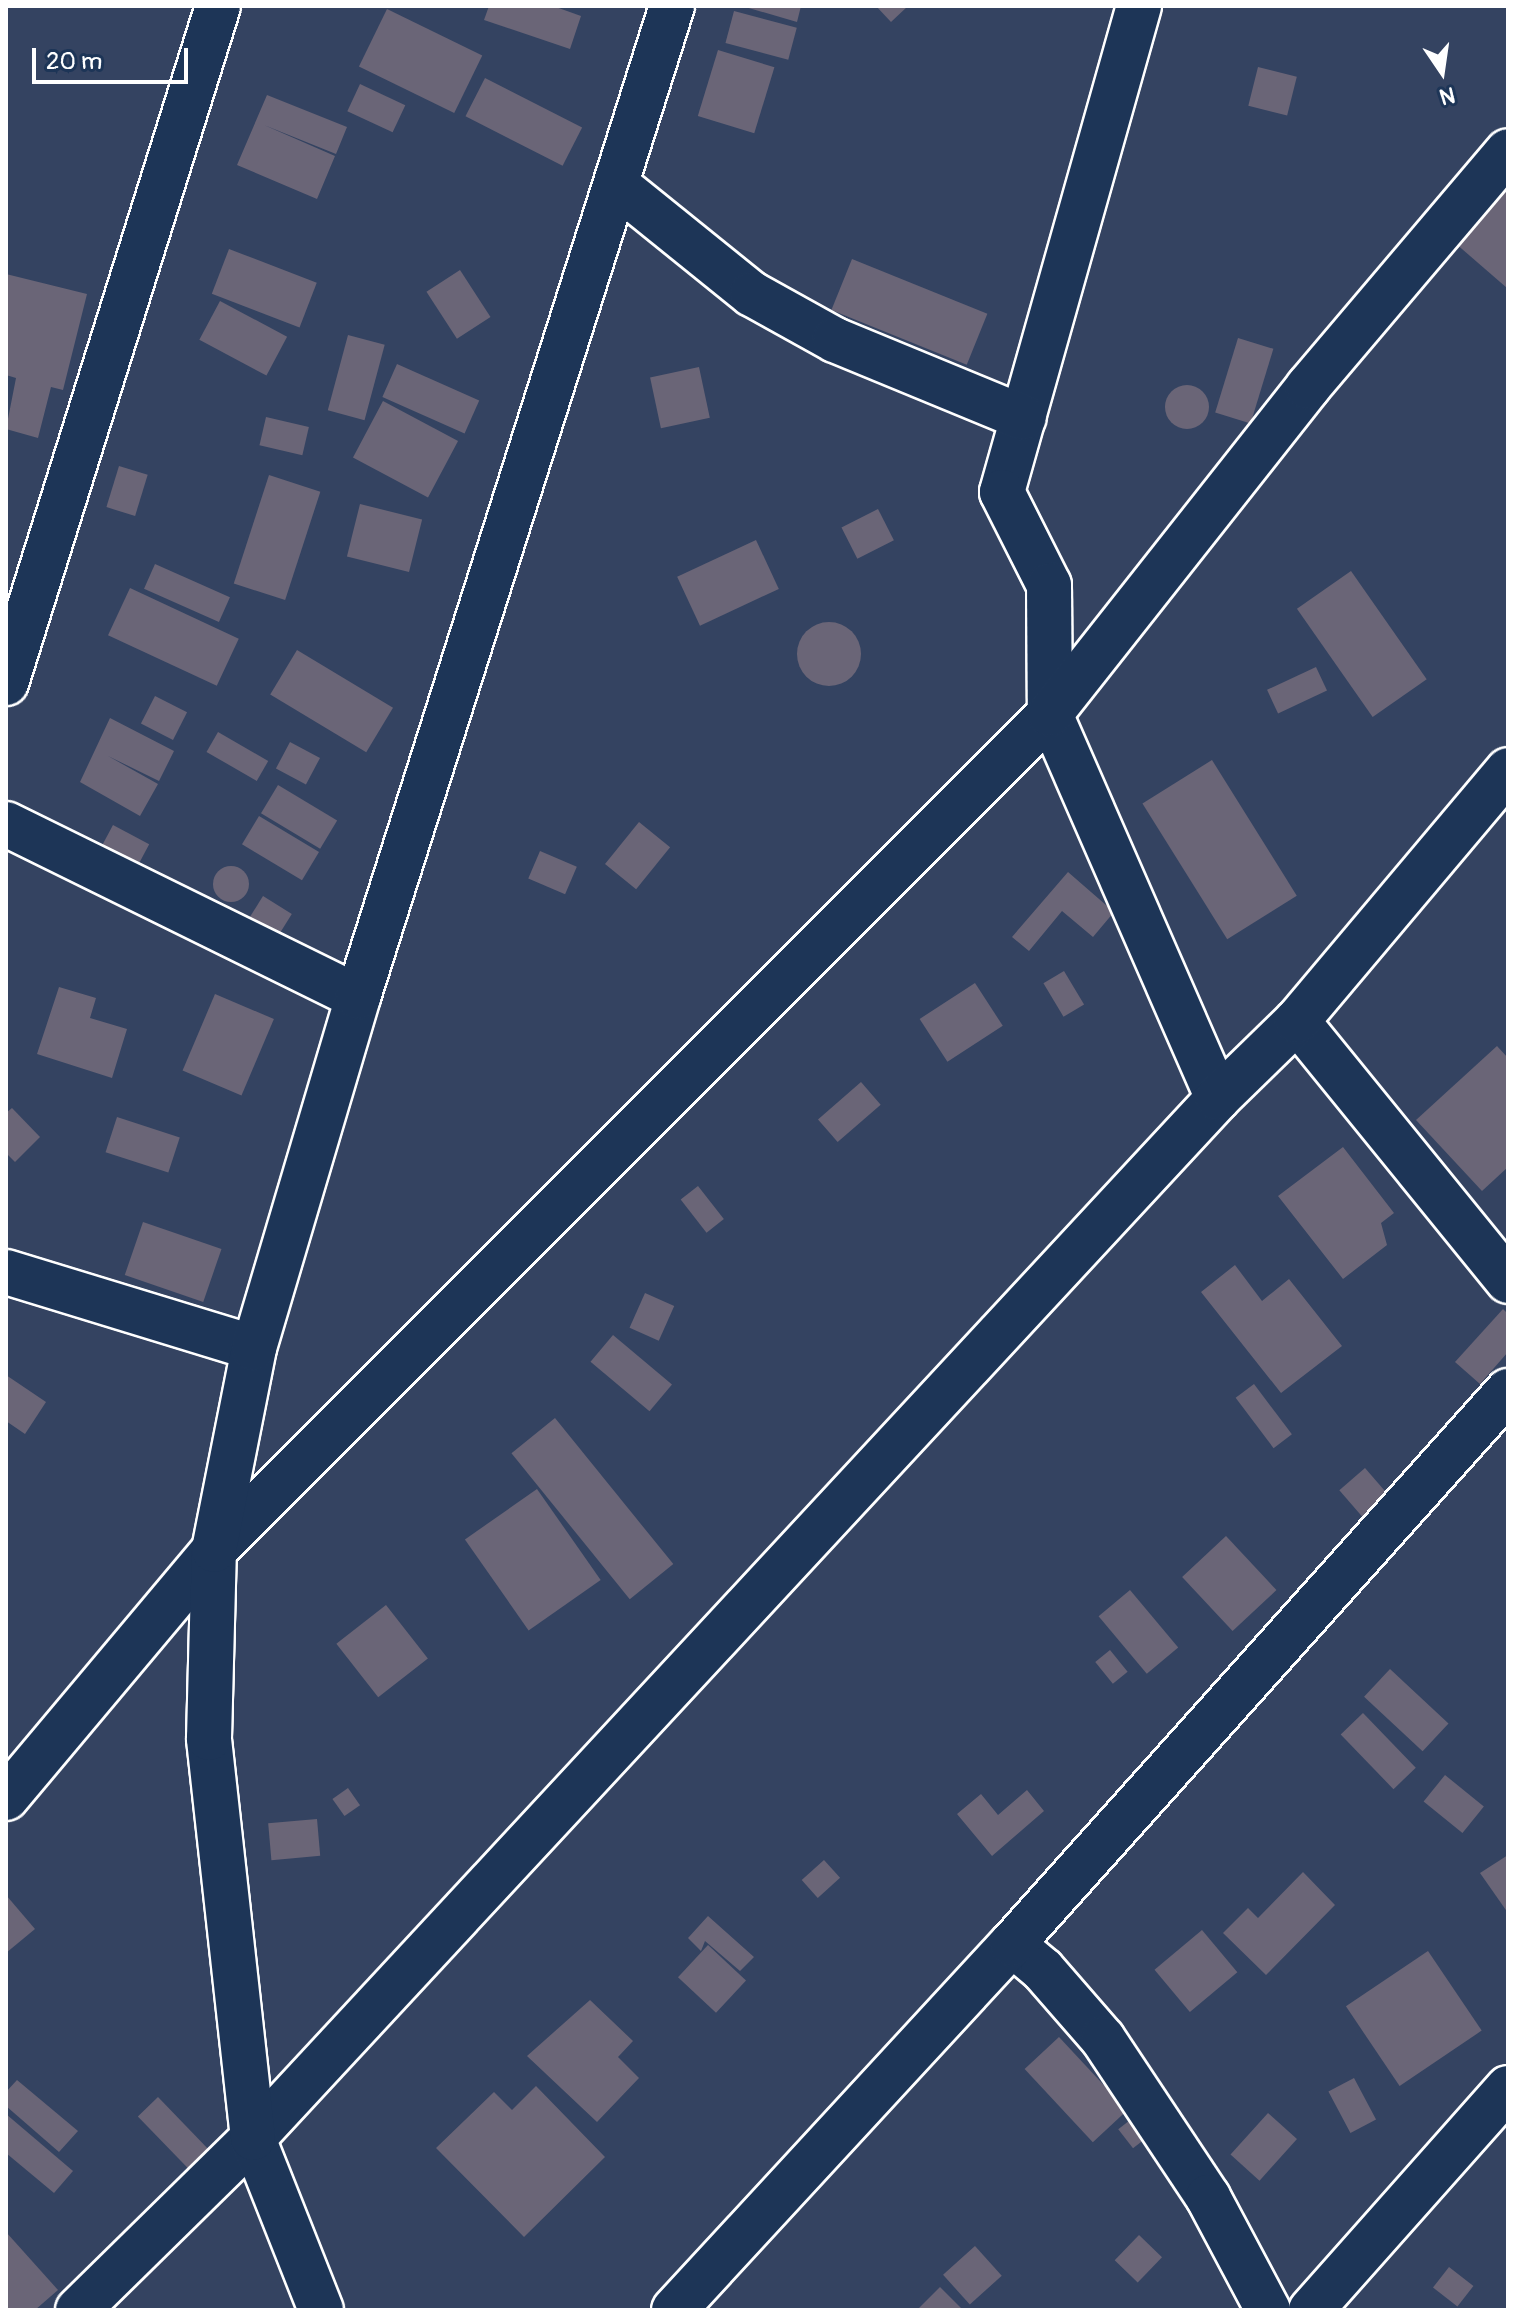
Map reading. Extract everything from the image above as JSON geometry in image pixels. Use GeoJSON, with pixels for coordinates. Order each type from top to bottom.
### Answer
{"type":"FeatureCollection","features":[{"type":"Feature","properties":{"kind":"street"},"geometry":{"type":"LineString","coordinates":[[6,683],[218,6]]}},
{"type":"Feature","properties":{"kind":"street"},"geometry":{"type":"LineString","coordinates":[[321,2310],[253,2138],[209,1738],[214,1550],[254,1348],[358,997],[618,186],[672,6]]}},
{"type":"Feature","properties":{"kind":"street"},"geometry":{"type":"LineString","coordinates":[[1139,6],[1002,492],[1049,585],[1050,714],[1218,1098]]}},
{"type":"Feature","properties":{"kind":"street"},"geometry":{"type":"LineString","coordinates":[[6,1798],[214,1550],[1050,714],[1308,387],[1508,151]]}},
{"type":"Feature","properties":{"kind":"street"},"geometry":{"type":"LineString","coordinates":[[618,186],[752,294],[835,340],[1024,418]]}},
{"type":"Feature","properties":{"kind":"street"},"geometry":{"type":"LineString","coordinates":[[78,2310],[253,2138],[1218,1098],[1297,1021],[1508,770]]}},
{"type":"Feature","properties":{"kind":"street"},"geometry":{"type":"LineString","coordinates":[[6,824],[358,997]]}},
{"type":"Feature","properties":{"kind":"street"},"geometry":{"type":"LineString","coordinates":[[1297,1021],[1508,1281]]}},
{"type":"Feature","properties":{"kind":"street"},"geometry":{"type":"LineString","coordinates":[[6,1272],[254,1348]]}},
{"type":"Feature","properties":{"kind":"street"},"geometry":{"type":"LineString","coordinates":[[674,2310],[1012,1944],[1508,1391]]}},
{"type":"Feature","properties":{"kind":"street"},"geometry":{"type":"LineString","coordinates":[[1012,1944],[1043,1970],[1103,2039],[1208,2197],[1268,2310]]}},
{"type":"Feature","properties":{"kind":"street"},"geometry":{"type":"LineString","coordinates":[[1311,2310],[1508,2088]]}},
{"type":"Feature","properties":{"kind":"building"},"geometry":{"type":"Polygon","coordinates":[[[489,6],[553,6],[581,16],[570,49],[484,20],[489,6]]]}},
{"type":"Feature","properties":{"kind":"building"},"geometry":{"type":"Polygon","coordinates":[[[742,6],[801,6],[797,22],[742,6]]]}},
{"type":"Feature","properties":{"kind":"building"},"geometry":{"type":"Polygon","coordinates":[[[876,6],[908,6],[891,22],[876,6]]]}},
{"type":"Feature","properties":{"kind":"building"},"geometry":{"type":"Polygon","coordinates":[[[387,9],[482,55],[454,113],[359,67],[387,9]]]}},
{"type":"Feature","properties":{"kind":"building"},"geometry":{"type":"Polygon","coordinates":[[[734,11],[797,28],[788,60],[725,43],[734,11]]]}},
{"type":"Feature","properties":{"kind":"building"},"geometry":{"type":"Polygon","coordinates":[[[718,50],[774,67],[754,133],[698,116],[718,50]]]}},
{"type":"Feature","properties":{"kind":"building"},"geometry":{"type":"Polygon","coordinates":[[[1258,67],[1297,77],[1287,115],[1248,106],[1258,67]]]}},
{"type":"Feature","properties":{"kind":"building"},"geometry":{"type":"Polygon","coordinates":[[[485,78],[582,127],[563,166],[465,116],[485,78]]]}},
{"type":"Feature","properties":{"kind":"building"},"geometry":{"type":"Polygon","coordinates":[[[360,84],[405,105],[393,132],[347,111],[360,84]]]}},
{"type":"Feature","properties":{"kind":"building"},"geometry":{"type":"Polygon","coordinates":[[[267,95],[347,127],[336,154],[264,125],[335,156],[317,199],[237,165],[267,95]]]}},
{"type":"Feature","properties":{"kind":"building"},"geometry":{"type":"Polygon","coordinates":[[[1508,167],[1508,286],[1507,288],[1447,236],[1508,167]]]}},
{"type":"Feature","properties":{"kind":"building"},"geometry":{"type":"Polygon","coordinates":[[[229,249],[317,283],[300,327],[212,294],[229,249]]]}},
{"type":"Feature","properties":{"kind":"building"},"geometry":{"type":"Polygon","coordinates":[[[852,259],[987,314],[967,365],[831,310],[852,259]]]}},
{"type":"Feature","properties":{"kind":"building"},"geometry":{"type":"Polygon","coordinates":[[[460,270],[490,317],[457,339],[426,292],[460,270]]]}},
{"type":"Feature","properties":{"kind":"building"},"geometry":{"type":"Polygon","coordinates":[[[6,274],[87,294],[63,390],[51,387],[38,438],[6,429],[16,378],[6,375],[6,274]]]}},
{"type":"Feature","properties":{"kind":"building"},"geometry":{"type":"Polygon","coordinates":[[[220,301],[287,337],[266,376],[199,340],[220,301]]]}},
{"type":"Feature","properties":{"kind":"building"},"geometry":{"type":"Polygon","coordinates":[[[348,335],[385,345],[365,420],[328,410],[348,335]]]}},
{"type":"Feature","properties":{"kind":"building"},"geometry":{"type":"Polygon","coordinates":[[[1238,338],[1273,349],[1251,423],[1215,413],[1238,338]]]}},
{"type":"Feature","properties":{"kind":"building"},"geometry":{"type":"Polygon","coordinates":[[[397,364],[479,401],[465,433],[382,397],[397,364]]]}},
{"type":"Feature","properties":{"kind":"building"},"geometry":{"type":"Polygon","coordinates":[[[699,367],[710,418],[661,428],[650,377],[699,367]]]}},
{"type":"Feature","properties":{"kind":"building"},"geometry":{"type":"Polygon","coordinates":[[[1187,385],[1202,392],[1209,407],[1202,422],[1187,429],[1172,422],[1165,407],[1172,392],[1187,385]]]}},
{"type":"Feature","properties":{"kind":"building"},"geometry":{"type":"Polygon","coordinates":[[[383,401],[458,441],[428,497],[353,458],[383,401]]]}},
{"type":"Feature","properties":{"kind":"building"},"geometry":{"type":"Polygon","coordinates":[[[266,417],[309,427],[302,455],[259,445],[266,417]]]}},
{"type":"Feature","properties":{"kind":"building"},"geometry":{"type":"Polygon","coordinates":[[[119,466],[148,475],[135,516],[106,507],[119,466]]]}},
{"type":"Feature","properties":{"kind":"building"},"geometry":{"type":"Polygon","coordinates":[[[269,475],[320,492],[285,600],[234,583],[269,475]]]}},
{"type":"Feature","properties":{"kind":"building"},"geometry":{"type":"Polygon","coordinates":[[[360,504],[422,519],[409,572],[347,556],[360,504]]]}},
{"type":"Feature","properties":{"kind":"building"},"geometry":{"type":"Polygon","coordinates":[[[878,509],[894,540],[857,559],[841,528],[878,509]]]}},
{"type":"Feature","properties":{"kind":"building"},"geometry":{"type":"Polygon","coordinates":[[[756,540],[779,589],[700,626],[677,577],[756,540]]]}},
{"type":"Feature","properties":{"kind":"building"},"geometry":{"type":"Polygon","coordinates":[[[155,564],[230,597],[219,622],[144,589],[155,564]]]}},
{"type":"Feature","properties":{"kind":"building"},"geometry":{"type":"Polygon","coordinates":[[[1351,571],[1427,679],[1373,717],[1297,609],[1351,571]]]}},
{"type":"Feature","properties":{"kind":"building"},"geometry":{"type":"Polygon","coordinates":[[[130,588],[239,639],[217,686],[108,635],[130,588]]]}},
{"type":"Feature","properties":{"kind":"building"},"geometry":{"type":"Polygon","coordinates":[[[823,622],[835,622],[852,631],[859,642],[859,666],[852,677],[835,686],[823,686],[811,681],[802,672],[797,660],[797,648],[802,636],[811,627],[823,622]]]}},
{"type":"Feature","properties":{"kind":"building"},"geometry":{"type":"Polygon","coordinates":[[[297,650],[393,708],[366,752],[270,695],[297,650]]]}},
{"type":"Feature","properties":{"kind":"building"},"geometry":{"type":"Polygon","coordinates":[[[1316,667],[1327,691],[1278,713],[1267,690],[1316,667]]]}},
{"type":"Feature","properties":{"kind":"building"},"geometry":{"type":"Polygon","coordinates":[[[155,696],[187,712],[173,740],[141,724],[155,696]]]}},
{"type":"Feature","properties":{"kind":"building"},"geometry":{"type":"Polygon","coordinates":[[[110,718],[174,751],[159,781],[108,756],[158,784],[140,816],[80,782],[110,718]]]}},
{"type":"Feature","properties":{"kind":"building"},"geometry":{"type":"Polygon","coordinates":[[[218,732],[268,761],[257,781],[206,752],[218,732]]]}},
{"type":"Feature","properties":{"kind":"building"},"geometry":{"type":"Polygon","coordinates":[[[290,742],[320,758],[306,784],[276,768],[290,742]]]}},
{"type":"Feature","properties":{"kind":"building"},"geometry":{"type":"Polygon","coordinates":[[[1212,760],[1297,896],[1227,939],[1142,803],[1212,760]]]}},
{"type":"Feature","properties":{"kind":"building"},"geometry":{"type":"Polygon","coordinates":[[[278,785],[337,821],[320,849],[261,813],[278,785]]]}},
{"type":"Feature","properties":{"kind":"building"},"geometry":{"type":"Polygon","coordinates":[[[259,816],[319,852],[302,880],[242,844],[259,816]]]}},
{"type":"Feature","properties":{"kind":"building"},"geometry":{"type":"Polygon","coordinates":[[[639,822],[670,847],[636,889],[605,864],[639,822]]]}},
{"type":"Feature","properties":{"kind":"building"},"geometry":{"type":"Polygon","coordinates":[[[113,825],[149,844],[137,868],[100,849],[113,825]]]}},
{"type":"Feature","properties":{"kind":"building"},"geometry":{"type":"Polygon","coordinates":[[[540,851],[577,867],[565,894],[528,879],[540,851]]]}},
{"type":"Feature","properties":{"kind":"building"},"geometry":{"type":"Polygon","coordinates":[[[231,866],[244,871],[249,884],[244,897],[231,902],[218,897],[213,884],[218,871],[231,866]]]}},
{"type":"Feature","properties":{"kind":"building"},"geometry":{"type":"Polygon","coordinates":[[[1068,872],[1114,912],[1093,937],[1062,911],[1029,951],[1012,937],[1068,872]]]}},
{"type":"Feature","properties":{"kind":"building"},"geometry":{"type":"Polygon","coordinates":[[[263,896],[292,914],[278,936],[249,918],[263,896]]]}},
{"type":"Feature","properties":{"kind":"building"},"geometry":{"type":"Polygon","coordinates":[[[1064,971],[1084,1004],[1064,1017],[1043,983],[1064,971]]]}},
{"type":"Feature","properties":{"kind":"building"},"geometry":{"type":"Polygon","coordinates":[[[975,983],[1003,1026],[947,1062],[920,1019],[975,983]]]}},
{"type":"Feature","properties":{"kind":"building"},"geometry":{"type":"Polygon","coordinates":[[[59,987],[96,998],[90,1018],[127,1029],[112,1078],[37,1054],[59,987]]]}},
{"type":"Feature","properties":{"kind":"building"},"geometry":{"type":"Polygon","coordinates":[[[215,994],[274,1019],[241,1095],[183,1070],[215,994]]]}},
{"type":"Feature","properties":{"kind":"building"},"geometry":{"type":"Polygon","coordinates":[[[1497,1046],[1508,1058],[1508,1167],[1482,1191],[1416,1120],[1497,1046]]]}},
{"type":"Feature","properties":{"kind":"building"},"geometry":{"type":"Polygon","coordinates":[[[861,1082],[881,1105],[838,1142],[818,1119],[861,1082]]]}},
{"type":"Feature","properties":{"kind":"building"},"geometry":{"type":"Polygon","coordinates":[[[12,1108],[40,1137],[15,1162],[6,1153],[6,1113],[12,1108]]]}},
{"type":"Feature","properties":{"kind":"building"},"geometry":{"type":"Polygon","coordinates":[[[117,1117],[180,1137],[168,1173],[106,1152],[117,1117]]]}},
{"type":"Feature","properties":{"kind":"building"},"geometry":{"type":"Polygon","coordinates":[[[1343,1147],[1394,1213],[1381,1223],[1387,1245],[1343,1279],[1278,1196],[1343,1147]]]}},
{"type":"Feature","properties":{"kind":"building"},"geometry":{"type":"Polygon","coordinates":[[[698,1186],[724,1219],[707,1233],[681,1200],[698,1186]]]}},
{"type":"Feature","properties":{"kind":"building"},"geometry":{"type":"Polygon","coordinates":[[[143,1222],[221,1249],[203,1302],[125,1275],[143,1222]]]}},
{"type":"Feature","properties":{"kind":"building"},"geometry":{"type":"Polygon","coordinates":[[[1235,1265],[1262,1301],[1289,1279],[1342,1346],[1281,1393],[1201,1292],[1235,1265]]]}},
{"type":"Feature","properties":{"kind":"building"},"geometry":{"type":"Polygon","coordinates":[[[645,1293],[674,1306],[659,1341],[630,1328],[645,1293]]]}},
{"type":"Feature","properties":{"kind":"building"},"geometry":{"type":"Polygon","coordinates":[[[1503,1309],[1508,1314],[1508,1352],[1480,1384],[1455,1362],[1503,1309]]]}},
{"type":"Feature","properties":{"kind":"building"},"geometry":{"type":"Polygon","coordinates":[[[613,1335],[672,1384],[649,1411],[591,1362],[613,1335]]]}},
{"type":"Feature","properties":{"kind":"building"},"geometry":{"type":"Polygon","coordinates":[[[6,1375],[46,1402],[25,1434],[6,1421],[6,1375]]]}},
{"type":"Feature","properties":{"kind":"building"},"geometry":{"type":"Polygon","coordinates":[[[1254,1384],[1292,1434],[1274,1448],[1236,1398],[1254,1384]]]}},
{"type":"Feature","properties":{"kind":"building"},"geometry":{"type":"Polygon","coordinates":[[[555,1418],[673,1564],[630,1599],[511,1453],[555,1418]]]}},
{"type":"Feature","properties":{"kind":"building"},"geometry":{"type":"Polygon","coordinates":[[[1365,1468],[1388,1494],[1362,1517],[1339,1490],[1365,1468]]]}},
{"type":"Feature","properties":{"kind":"building"},"geometry":{"type":"Polygon","coordinates":[[[537,1489],[601,1580],[529,1630],[465,1539],[537,1489]]]}},
{"type":"Feature","properties":{"kind":"building"},"geometry":{"type":"Polygon","coordinates":[[[1226,1536],[1276,1590],[1233,1631],[1182,1577],[1226,1536]]]}},
{"type":"Feature","properties":{"kind":"building"},"geometry":{"type":"Polygon","coordinates":[[[1130,1590],[1178,1647],[1147,1674],[1099,1616],[1130,1590]]]}},
{"type":"Feature","properties":{"kind":"building"},"geometry":{"type":"Polygon","coordinates":[[[386,1605],[428,1659],[378,1697],[336,1644],[386,1605]]]}},
{"type":"Feature","properties":{"kind":"building"},"geometry":{"type":"Polygon","coordinates":[[[1110,1650],[1128,1672],[1113,1684],[1095,1662],[1110,1650]]]}},
{"type":"Feature","properties":{"kind":"building"},"geometry":{"type":"Polygon","coordinates":[[[1390,1669],[1449,1724],[1423,1751],[1364,1697],[1390,1669]]]}},
{"type":"Feature","properties":{"kind":"building"},"geometry":{"type":"Polygon","coordinates":[[[1363,1713],[1416,1768],[1393,1789],[1341,1735],[1363,1713]]]}},
{"type":"Feature","properties":{"kind":"building"},"geometry":{"type":"Polygon","coordinates":[[[1445,1775],[1484,1806],[1462,1833],[1424,1801],[1445,1775]]]}},
{"type":"Feature","properties":{"kind":"building"},"geometry":{"type":"Polygon","coordinates":[[[348,1788],[360,1805],[344,1816],[332,1799],[348,1788]]]}},
{"type":"Feature","properties":{"kind":"building"},"geometry":{"type":"Polygon","coordinates":[[[1027,1790],[1044,1811],[992,1856],[957,1814],[981,1794],[998,1815],[1027,1790]]]}},
{"type":"Feature","properties":{"kind":"building"},"geometry":{"type":"Polygon","coordinates":[[[317,1819],[320,1856],[271,1860],[268,1823],[317,1819]]]}},
{"type":"Feature","properties":{"kind":"building"},"geometry":{"type":"Polygon","coordinates":[[[1508,1855],[1508,1913],[1480,1873],[1508,1855]]]}},
{"type":"Feature","properties":{"kind":"building"},"geometry":{"type":"Polygon","coordinates":[[[824,1860],[840,1878],[818,1898],[802,1880],[824,1860]]]}},
{"type":"Feature","properties":{"kind":"building"},"geometry":{"type":"Polygon","coordinates":[[[1303,1872],[1335,1905],[1266,1975],[1223,1933],[1248,1908],[1258,1918],[1303,1872]]]}},
{"type":"Feature","properties":{"kind":"building"},"geometry":{"type":"Polygon","coordinates":[[[6,1895],[35,1929],[6,1953],[6,1895]]]}},
{"type":"Feature","properties":{"kind":"building"},"geometry":{"type":"Polygon","coordinates":[[[708,1916],[754,1957],[740,1971],[705,1941],[701,1951],[688,1938],[708,1916]]]}},
{"type":"Feature","properties":{"kind":"building"},"geometry":{"type":"Polygon","coordinates":[[[1202,1930],[1237,1972],[1190,2012],[1155,1970],[1202,1930]]]}},
{"type":"Feature","properties":{"kind":"building"},"geometry":{"type":"Polygon","coordinates":[[[708,1945],[746,1980],[716,2013],[678,1977],[708,1945]]]}},
{"type":"Feature","properties":{"kind":"building"},"geometry":{"type":"Polygon","coordinates":[[[1428,1951],[1482,2031],[1400,2086],[1346,2006],[1428,1951]]]}},
{"type":"Feature","properties":{"kind":"building"},"geometry":{"type":"Polygon","coordinates":[[[590,2000],[633,2041],[618,2057],[639,2078],[597,2122],[527,2056],[590,2000]]]}},
{"type":"Feature","properties":{"kind":"building"},"geometry":{"type":"Polygon","coordinates":[[[1059,2037],[1127,2110],[1093,2142],[1025,2069],[1059,2037]]]}},
{"type":"Feature","properties":{"kind":"building"},"geometry":{"type":"Polygon","coordinates":[[[1354,2078],[1376,2119],[1350,2133],[1328,2092],[1354,2078]]]}},
{"type":"Feature","properties":{"kind":"building"},"geometry":{"type":"Polygon","coordinates":[[[17,2080],[78,2131],[59,2152],[6,2106],[6,2092],[17,2080]]]}},
{"type":"Feature","properties":{"kind":"building"},"geometry":{"type":"Polygon","coordinates":[[[536,2086],[605,2157],[524,2237],[436,2148],[494,2092],[512,2110],[536,2086]]]}},
{"type":"Feature","properties":{"kind":"building"},"geometry":{"type":"Polygon","coordinates":[[[158,2097],[211,2152],[191,2171],[138,2116],[158,2097]]]}},
{"type":"Feature","properties":{"kind":"building"},"geometry":{"type":"Polygon","coordinates":[[[1268,2113],[1297,2139],[1260,2181],[1231,2155],[1268,2113]]]}},
{"type":"Feature","properties":{"kind":"building"},"geometry":{"type":"Polygon","coordinates":[[[6,2114],[73,2171],[54,2193],[6,2153],[6,2114]]]}},
{"type":"Feature","properties":{"kind":"building"},"geometry":{"type":"Polygon","coordinates":[[[1134,2117],[1149,2136],[1133,2148],[1118,2129],[1134,2117]]]}},
{"type":"Feature","properties":{"kind":"building"},"geometry":{"type":"Polygon","coordinates":[[[6,2232],[58,2290],[35,2310],[6,2310],[6,2232]]]}},
{"type":"Feature","properties":{"kind":"building"},"geometry":{"type":"Polygon","coordinates":[[[1139,2235],[1162,2257],[1138,2282],[1115,2260],[1139,2235]]]}},
{"type":"Feature","properties":{"kind":"building"},"geometry":{"type":"Polygon","coordinates":[[[975,2246],[1002,2276],[970,2304],[943,2275],[975,2246]]]}},
{"type":"Feature","properties":{"kind":"building"},"geometry":{"type":"Polygon","coordinates":[[[1449,2267],[1473,2286],[1457,2307],[1433,2287],[1449,2267]]]}},
{"type":"Feature","properties":{"kind":"building"},"geometry":{"type":"Polygon","coordinates":[[[940,2287],[963,2310],[919,2308],[940,2287]]]}}]}
